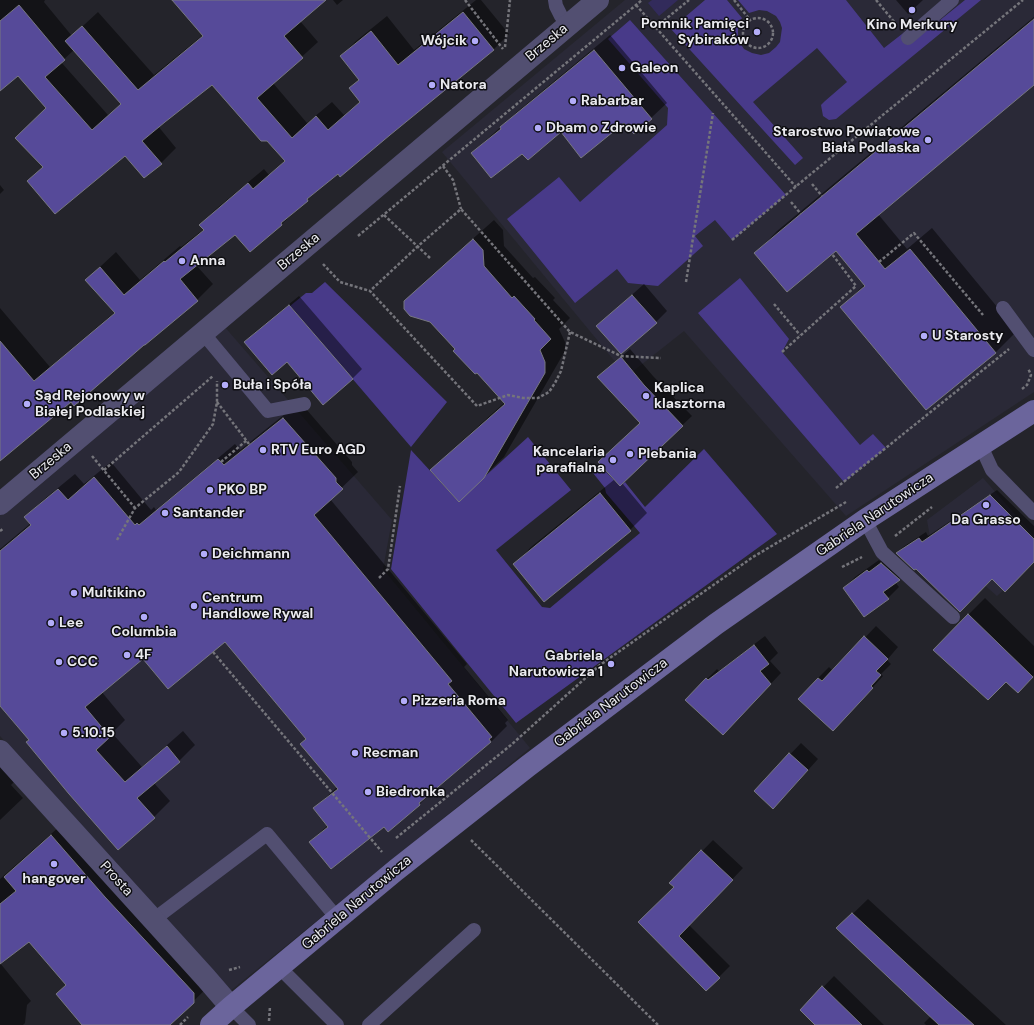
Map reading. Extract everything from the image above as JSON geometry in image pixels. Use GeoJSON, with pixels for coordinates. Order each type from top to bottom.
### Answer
{"type":"FeatureCollection","features":[{"type":"Feature","properties":{"kind":"street","name":"Brzeska"},"geometry":{"type":"LineString","coordinates":[[0,504],[598,0]]}},
{"type":"Feature","properties":{"kind":"street","name":"Gabriela Narutowicza"},"geometry":{"type":"LineString","coordinates":[[211,1025],[396,870],[528,766],[716,624],[865,520],[1034,412]]}},
{"type":"Feature","properties":{"kind":"street","name":"Prosta"},"geometry":{"type":"LineString","coordinates":[[0,751],[231,1007]]}},
{"type":"Feature","properties":{"kind":"lane"},"geometry":{"type":"LineString","coordinates":[[555,0],[561,16],[568,25]]}},
{"type":"Feature","properties":{"kind":"lane"},"geometry":{"type":"LineString","coordinates":[[908,38],[952,0]]}},
{"type":"Feature","properties":{"kind":"lane"},"geometry":{"type":"LineString","coordinates":[[1003,308],[1034,350]]}},
{"type":"Feature","properties":{"kind":"lane"},"geometry":{"type":"LineString","coordinates":[[203,333],[268,411],[304,404]]}},
{"type":"Feature","properties":{"kind":"lane"},"geometry":{"type":"LineString","coordinates":[[980,446],[992,470],[1034,512]]}},
{"type":"Feature","properties":{"kind":"lane"},"geometry":{"type":"LineString","coordinates":[[865,520],[882,552],[953,617]]}},
{"type":"Feature","properties":{"kind":"lane"},"geometry":{"type":"LineString","coordinates":[[154,920],[266,834],[338,918]]}},
{"type":"Feature","properties":{"kind":"lane"},"geometry":{"type":"LineString","coordinates":[[369,1025],[474,930]]}},
{"type":"Feature","properties":{"kind":"lane"},"geometry":{"type":"LineString","coordinates":[[279,967],[337,1025]]}},
{"type":"Feature","properties":{"kind":"lane"},"geometry":{"type":"LineString","coordinates":[[231,1007],[249,1025]]}},
{"type":"Feature","properties":{"kind":"path"},"geometry":{"type":"LineString","coordinates":[[465,0],[504,51],[510,0]]}},
{"type":"Feature","properties":{"kind":"path"},"geometry":{"type":"LineString","coordinates":[[354,239],[642,0]]}},
{"type":"Feature","properties":{"kind":"path"},"geometry":{"type":"LineString","coordinates":[[656,28],[689,0]]}},
{"type":"Feature","properties":{"kind":"path"},"geometry":{"type":"LineString","coordinates":[[734,0],[750,20]]}},
{"type":"Feature","properties":{"kind":"path"},"geometry":{"type":"LineString","coordinates":[[876,0],[908,38]]}},
{"type":"Feature","properties":{"kind":"path"},"geometry":{"type":"LineString","coordinates":[[732,240],[1023,0]]}},
{"type":"Feature","properties":{"kind":"path"},"geometry":{"type":"LineString","coordinates":[[636,5],[796,187]]}},
{"type":"Feature","properties":{"kind":"path"},"geometry":{"type":"LineString","coordinates":[[762,18],[768,21],[772,26],[774,32],[769,44],[764,47],[757,48],[751,47],[746,42],[743,37],[743,31],[745,24],[750,20],[762,18]]}},
{"type":"Feature","properties":{"kind":"path"},"geometry":{"type":"LineString","coordinates":[[686,282],[713,113]]}},
{"type":"Feature","properties":{"kind":"path"},"geometry":{"type":"LineString","coordinates":[[443,166],[453,180],[461,209],[570,332],[621,356],[661,358]]}},
{"type":"Feature","properties":{"kind":"path"},"geometry":{"type":"LineString","coordinates":[[812,184],[822,196]]}},
{"type":"Feature","properties":{"kind":"path"},"geometry":{"type":"LineString","coordinates":[[791,202],[801,214]]}},
{"type":"Feature","properties":{"kind":"path"},"geometry":{"type":"LineString","coordinates":[[370,291],[461,209]]}},
{"type":"Feature","properties":{"kind":"path"},"geometry":{"type":"LineString","coordinates":[[384,215],[430,258]]}},
{"type":"Feature","properties":{"kind":"path"},"geometry":{"type":"LineString","coordinates":[[879,262],[914,233],[986,318]]}},
{"type":"Feature","properties":{"kind":"path"},"geometry":{"type":"LineString","coordinates":[[782,352],[856,286],[832,254]]}},
{"type":"Feature","properties":{"kind":"path"},"geometry":{"type":"LineString","coordinates":[[317,269],[329,259]]}},
{"type":"Feature","properties":{"kind":"path"},"geometry":{"type":"LineString","coordinates":[[323,264],[340,282],[370,291],[477,406],[508,395],[523,398],[538,398],[549,392],[561,371],[570,332]]}},
{"type":"Feature","properties":{"kind":"path"},"geometry":{"type":"LineString","coordinates":[[774,304],[800,335]]}},
{"type":"Feature","properties":{"kind":"path"},"geometry":{"type":"LineString","coordinates":[[836,488],[1012,348]]}},
{"type":"Feature","properties":{"kind":"path"},"geometry":{"type":"LineString","coordinates":[[1026,365],[1031,375]]}},
{"type":"Feature","properties":{"kind":"path"},"geometry":{"type":"LineString","coordinates":[[104,470],[217,372],[217,402],[213,424],[179,472],[135,508],[117,540]]}},
{"type":"Feature","properties":{"kind":"path"},"geometry":{"type":"LineString","coordinates":[[1027,385],[1031,375],[1034,373]]}},
{"type":"Feature","properties":{"kind":"path"},"geometry":{"type":"LineString","coordinates":[[217,402],[249,444]]}},
{"type":"Feature","properties":{"kind":"path"},"geometry":{"type":"LineString","coordinates":[[221,462],[247,440]]}},
{"type":"Feature","properties":{"kind":"path"},"geometry":{"type":"LineString","coordinates":[[85,460],[91,455],[135,508]]}},
{"type":"Feature","properties":{"kind":"path"},"geometry":{"type":"LineString","coordinates":[[379,578],[388,569],[400,486]]}},
{"type":"Feature","properties":{"kind":"path"},"geometry":{"type":"LineString","coordinates":[[839,569],[879,548],[920,518],[936,503]]}},
{"type":"Feature","properties":{"kind":"path"},"geometry":{"type":"LineString","coordinates":[[0,532],[6,526]]}},
{"type":"Feature","properties":{"kind":"path"},"geometry":{"type":"LineString","coordinates":[[213,652],[396,870]]}},
{"type":"Feature","properties":{"kind":"path"},"geometry":{"type":"LineString","coordinates":[[476,835],[470,840],[658,1025]]}},
{"type":"Feature","properties":{"kind":"path"},"geometry":{"type":"LineString","coordinates":[[270,1025],[270,1005],[273,1000]]}},
{"type":"Feature","properties":{"kind":"shaded area"},"geometry":{"type":"Polygon","coordinates":[[[625,0],[1034,0],[1034,392],[846,516],[684,331],[627,376],[442,152],[625,0]]]}},
{"type":"Feature","properties":{"kind":"shaded area"},"geometry":{"type":"Polygon","coordinates":[[[652,0],[678,0],[659,16],[648,3],[652,0]]]}},
{"type":"Feature","properties":{"kind":"shaded area"},"geometry":{"type":"Polygon","coordinates":[[[705,0],[727,0],[742,18],[738,25],[740,43],[744,49],[761,55],[769,53],[780,42],[782,28],[780,22],[776,16],[767,11],[759,10],[749,13],[738,0],[846,0],[884,48],[911,27],[929,29],[965,0],[981,0],[836,119],[829,120],[823,116],[821,105],[847,82],[817,48],[753,102],[803,158],[795,165],[671,29],[705,0]]]}},
{"type":"Feature","properties":{"kind":"shaded area"},"geometry":{"type":"Polygon","coordinates":[[[630,20],[786,195],[732,240],[715,220],[695,236],[703,246],[658,286],[628,283],[617,269],[575,303],[507,219],[559,177],[580,202],[667,125],[668,108],[608,39],[630,20]]]}},
{"type":"Feature","properties":{"kind":"shaded area"},"geometry":{"type":"Polygon","coordinates":[[[740,278],[789,339],[782,352],[860,445],[873,434],[886,448],[844,482],[698,313],[740,278]]]}},
{"type":"Feature","properties":{"kind":"shaded area"},"geometry":{"type":"Polygon","coordinates":[[[325,282],[447,402],[411,447],[290,306],[306,293],[312,293],[325,282]]]}},
{"type":"Feature","properties":{"kind":"shaded area"},"geometry":{"type":"Polygon","coordinates":[[[223,325],[392,520],[383,569],[530,748],[229,992],[0,736],[0,515],[223,325]]]}},
{"type":"Feature","properties":{"kind":"shaded area"},"geometry":{"type":"Polygon","coordinates":[[[528,437],[571,490],[496,550],[542,607],[550,608],[640,533],[606,493],[605,488],[593,473],[598,464],[620,486],[625,482],[645,507],[704,449],[777,534],[516,723],[391,569],[411,450],[458,501],[528,437]]]}},
{"type":"Feature","properties":{"kind":"shaded area"},"geometry":{"type":"Polygon","coordinates":[[[983,478],[1034,536],[1034,562],[997,596],[930,537],[927,520],[983,478]]]}},
{"type":"Feature","properties":{"kind":"building"},"geometry":{"type":"Polygon","coordinates":[[[172,0],[326,0],[284,36],[303,58],[257,98],[292,138],[316,116],[328,130],[360,102],[349,88],[359,80],[340,56],[371,31],[398,65],[463,12],[494,50],[340,177],[338,174],[307,199],[308,201],[281,223],[282,225],[250,252],[235,235],[180,279],[198,301],[144,345],[74,406],[71,402],[0,461],[0,341],[34,381],[115,313],[85,280],[100,267],[124,295],[204,230],[199,225],[248,183],[253,189],[285,161],[267,141],[261,141],[212,85],[142,141],[162,164],[144,178],[125,156],[55,214],[27,181],[43,167],[15,138],[46,108],[18,76],[0,91],[0,21],[19,5],[65,60],[45,77],[92,130],[121,104],[65,41],[82,26],[138,90],[203,36],[172,0]]]}},
{"type":"Feature","properties":{"kind":"building"},"geometry":{"type":"Polygon","coordinates":[[[1034,19],[1034,85],[856,234],[885,269],[910,249],[996,353],[926,410],[840,307],[865,286],[836,251],[787,292],[754,253],[1034,19]]]}},
{"type":"Feature","properties":{"kind":"building"},"geometry":{"type":"Polygon","coordinates":[[[594,50],[652,119],[634,134],[624,123],[581,158],[561,132],[528,160],[522,154],[491,178],[471,153],[501,129],[500,127],[594,50]]]}},
{"type":"Feature","properties":{"kind":"building"},"geometry":{"type":"Polygon","coordinates":[[[473,239],[483,250],[484,266],[512,298],[514,296],[551,339],[540,350],[545,362],[545,373],[484,478],[459,502],[430,470],[505,404],[477,373],[475,374],[453,351],[455,349],[430,322],[410,316],[404,309],[404,301],[473,239]]]}},
{"type":"Feature","properties":{"kind":"building"},"geometry":{"type":"Polygon","coordinates":[[[632,295],[657,323],[621,354],[596,326],[632,295]]]}},
{"type":"Feature","properties":{"kind":"building"},"geometry":{"type":"Polygon","coordinates":[[[289,305],[353,379],[323,405],[287,362],[272,375],[244,342],[289,305]]]}},
{"type":"Feature","properties":{"kind":"building"},"geometry":{"type":"Polygon","coordinates":[[[621,357],[644,385],[683,426],[620,486],[598,462],[640,423],[597,377],[621,357]]]}},
{"type":"Feature","properties":{"kind":"building","name":"Centrum Handlowe Rywal"},"geometry":{"type":"Polygon","coordinates":[[[283,418],[336,478],[336,482],[343,489],[314,515],[452,681],[448,684],[492,737],[489,739],[491,742],[419,803],[420,805],[388,832],[384,827],[331,869],[309,842],[328,827],[313,808],[338,789],[300,744],[306,739],[225,642],[168,689],[143,659],[85,707],[110,737],[96,750],[125,782],[167,746],[180,762],[137,798],[155,818],[118,850],[26,742],[29,740],[0,706],[0,551],[31,525],[24,517],[58,489],[68,500],[94,477],[135,525],[137,523],[139,525],[218,459],[224,465],[283,418]]]}},
{"type":"Feature","properties":{"kind":"building"},"geometry":{"type":"Polygon","coordinates":[[[600,493],[631,531],[544,602],[513,564],[600,493]]]}},
{"type":"Feature","properties":{"kind":"building"},"geometry":{"type":"Polygon","coordinates":[[[990,495],[1034,539],[1034,562],[1005,592],[992,579],[960,612],[916,569],[914,570],[896,553],[919,538],[922,542],[990,495]]]}},
{"type":"Feature","properties":{"kind":"building"},"geometry":{"type":"Polygon","coordinates":[[[881,563],[900,580],[883,592],[889,599],[864,617],[843,588],[867,570],[869,572],[881,563]]]}},
{"type":"Feature","properties":{"kind":"building"},"geometry":{"type":"Polygon","coordinates":[[[968,614],[1033,677],[1018,693],[1006,682],[988,700],[933,650],[968,614]]]}},
{"type":"Feature","properties":{"kind":"building"},"geometry":{"type":"Polygon","coordinates":[[[864,636],[888,659],[876,671],[881,675],[871,686],[873,688],[833,731],[798,699],[818,678],[822,681],[864,636]]]}},
{"type":"Feature","properties":{"kind":"building"},"geometry":{"type":"Polygon","coordinates":[[[754,645],[769,664],[760,671],[771,684],[723,735],[685,700],[706,678],[708,680],[754,645]]]}},
{"type":"Feature","properties":{"kind":"building"},"geometry":{"type":"Polygon","coordinates":[[[789,753],[808,770],[773,809],[754,791],[789,753]]]}},
{"type":"Feature","properties":{"kind":"building"},"geometry":{"type":"Polygon","coordinates":[[[51,835],[105,897],[194,993],[194,1003],[170,1025],[82,1025],[56,994],[66,985],[29,942],[0,964],[0,904],[16,891],[4,877],[51,835]]]}},
{"type":"Feature","properties":{"kind":"building"},"geometry":{"type":"Polygon","coordinates":[[[701,850],[733,880],[679,936],[720,978],[706,991],[638,922],[674,887],[669,883],[701,850]]]}},
{"type":"Feature","properties":{"kind":"building"},"geometry":{"type":"Polygon","coordinates":[[[852,913],[974,1025],[939,1025],[836,928],[852,913]]]}},
{"type":"Feature","properties":{"kind":"building"},"geometry":{"type":"Polygon","coordinates":[[[822,986],[862,1025],[815,1025],[800,1010],[822,986]]]}},
{"type":"Feature","properties":{"kind":"place","name":"Kino Merkury"},"geometry":{"type":"Point","coordinates":[912,10]}},
{"type":"Feature","properties":{"kind":"place","name":"Pomnik Pamięci Sybiraków"},"geometry":{"type":"Point","coordinates":[757,32]}},
{"type":"Feature","properties":{"kind":"place","name":"Wójcik"},"geometry":{"type":"Point","coordinates":[475,41]}},
{"type":"Feature","properties":{"kind":"place","name":"Galeon"},"geometry":{"type":"Point","coordinates":[622,68]}},
{"type":"Feature","properties":{"kind":"place","name":"Natora"},"geometry":{"type":"Point","coordinates":[432,85]}},
{"type":"Feature","properties":{"kind":"place","name":"Rabarbar"},"geometry":{"type":"Point","coordinates":[573,101]}},
{"type":"Feature","properties":{"kind":"place","name":"Dbam o Zdrowie"},"geometry":{"type":"Point","coordinates":[538,128]}},
{"type":"Feature","properties":{"kind":"place","name":"Starostwo Powiatowe Biała Podlaska"},"geometry":{"type":"Point","coordinates":[928,140]}},
{"type":"Feature","properties":{"kind":"place","name":"Anna"},"geometry":{"type":"Point","coordinates":[182,261]}},
{"type":"Feature","properties":{"kind":"place","name":"U Starosty"},"geometry":{"type":"Point","coordinates":[924,336]}},
{"type":"Feature","properties":{"kind":"place","name":"Buła i Spóła"},"geometry":{"type":"Point","coordinates":[225,385]}},
{"type":"Feature","properties":{"kind":"place","name":"Kaplica klasztorna"},"geometry":{"type":"Point","coordinates":[646,396]}},
{"type":"Feature","properties":{"kind":"place","name":"Sąd Rejonowy w Białej Podlaskiej"},"geometry":{"type":"Point","coordinates":[27,404]}},
{"type":"Feature","properties":{"kind":"place","name":"RTV Euro AGD"},"geometry":{"type":"Point","coordinates":[263,450]}},
{"type":"Feature","properties":{"kind":"place","name":"Plebania"},"geometry":{"type":"Point","coordinates":[630,454]}},
{"type":"Feature","properties":{"kind":"place","name":"Kancelaria parafialna"},"geometry":{"type":"Point","coordinates":[613,460]}},
{"type":"Feature","properties":{"kind":"place","name":"PKO BP"},"geometry":{"type":"Point","coordinates":[210,490]}},
{"type":"Feature","properties":{"kind":"place","name":"Da Grasso"},"geometry":{"type":"Point","coordinates":[986,505]}},
{"type":"Feature","properties":{"kind":"place","name":"Santander"},"geometry":{"type":"Point","coordinates":[165,513]}},
{"type":"Feature","properties":{"kind":"place","name":"Deichmann"},"geometry":{"type":"Point","coordinates":[204,554]}},
{"type":"Feature","properties":{"kind":"place","name":"Multikino"},"geometry":{"type":"Point","coordinates":[74,593]}},
{"type":"Feature","properties":{"kind":"place","name":"Centrum Handlowe Rywal"},"geometry":{"type":"Point","coordinates":[194,606]}},
{"type":"Feature","properties":{"kind":"place","name":"Columbia"},"geometry":{"type":"Point","coordinates":[144,617]}},
{"type":"Feature","properties":{"kind":"place","name":"Lee"},"geometry":{"type":"Point","coordinates":[51,623]}},
{"type":"Feature","properties":{"kind":"place","name":"4F"},"geometry":{"type":"Point","coordinates":[127,655]}},
{"type":"Feature","properties":{"kind":"place","name":"CCC"},"geometry":{"type":"Point","coordinates":[59,662]}},
{"type":"Feature","properties":{"kind":"place","name":"Gabriela Narutowicza 1"},"geometry":{"type":"Point","coordinates":[611,664]}},
{"type":"Feature","properties":{"kind":"place","name":"Pizzeria Roma"},"geometry":{"type":"Point","coordinates":[404,701]}},
{"type":"Feature","properties":{"kind":"place","name":"5.10.15"},"geometry":{"type":"Point","coordinates":[64,733]}},
{"type":"Feature","properties":{"kind":"place","name":"Recman"},"geometry":{"type":"Point","coordinates":[355,753]}},
{"type":"Feature","properties":{"kind":"place","name":"Biedronka"},"geometry":{"type":"Point","coordinates":[368,792]}},
{"type":"Feature","properties":{"kind":"place","name":"hangover"},"geometry":{"type":"Point","coordinates":[54,864]}}]}
